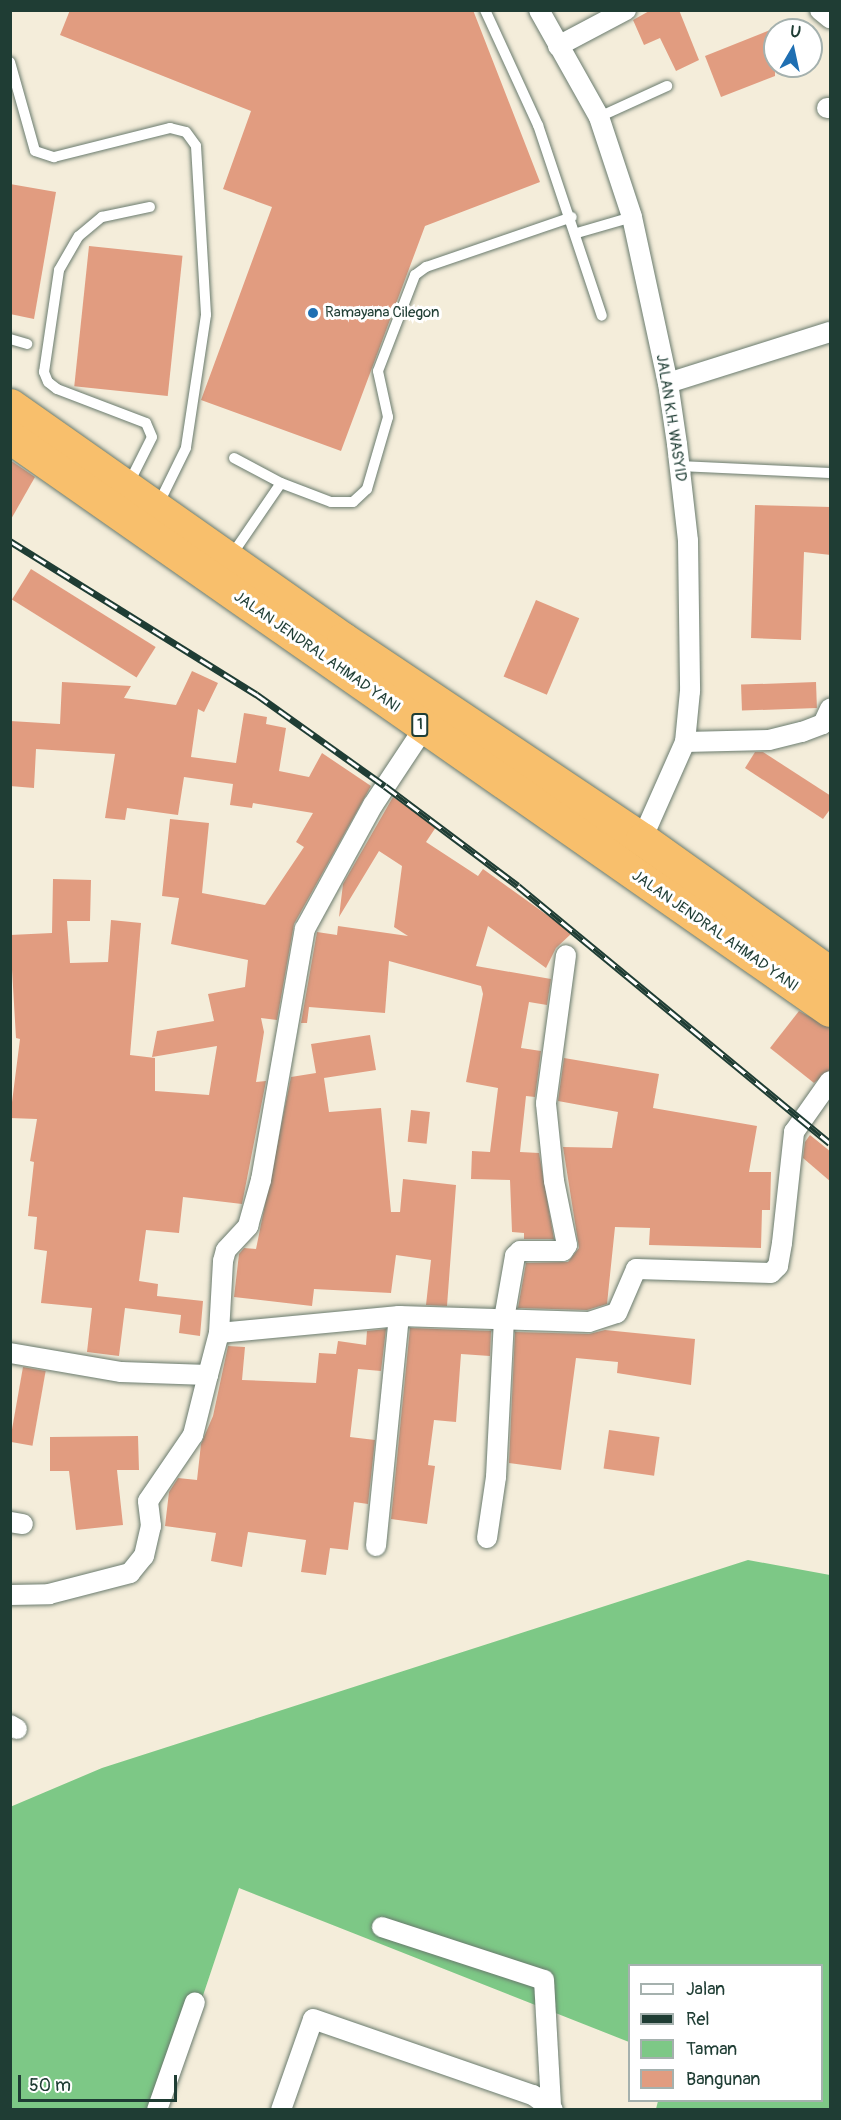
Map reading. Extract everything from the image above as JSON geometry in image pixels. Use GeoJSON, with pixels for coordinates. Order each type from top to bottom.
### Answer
{"type":"FeatureCollection","features":[{"type":"Feature","properties":{"kind":"highway","name":"JALAN JENDRAL AHMAD YANI"},"geometry":{"type":"LineString","coordinates":[[10,405],[229,559],[642,839],[831,973]]}},
{"type":"Feature","properties":{"kind":"highway","name":"JALAN JENDRAL AHMAD YANI"},"geometry":{"type":"LineString","coordinates":[[10,437],[831,1010]]}},
{"type":"Feature","properties":{"kind":"street","name":"JALAN K.H. WASYID"},"geometry":{"type":"LineString","coordinates":[[539,10],[599,117],[632,217],[668,383],[679,466],[691,624],[685,742],[642,839]]}},
{"type":"Feature","properties":{"kind":"street"},"geometry":{"type":"LineString","coordinates":[[558,46],[626,10]]}},
{"type":"Feature","properties":{"kind":"street"},"geometry":{"type":"LineString","coordinates":[[820,10],[831,18]]}},
{"type":"Feature","properties":{"kind":"street"},"geometry":{"type":"LineString","coordinates":[[668,383],[831,332]]}},
{"type":"Feature","properties":{"kind":"street"},"geometry":{"type":"LineString","coordinates":[[685,742],[730,742],[791,735],[823,724],[831,709]]}},
{"type":"Feature","properties":{"kind":"street"},"geometry":{"type":"LineString","coordinates":[[10,1595],[49,1594],[130,1573],[144,1556],[151,1526],[148,1501],[193,1435],[219,1333],[223,1261],[226,1250],[248,1226],[259,1189],[305,929],[373,805],[424,728]]}},
{"type":"Feature","properties":{"kind":"street"},"geometry":{"type":"LineString","coordinates":[[488,1538],[496,1476],[504,1319],[517,1253],[563,1251],[567,1245],[554,1181],[546,1102],[566,955]]}},
{"type":"Feature","properties":{"kind":"street"},"geometry":{"type":"LineString","coordinates":[[219,1333],[399,1316],[606,1319],[623,1304],[630,1275],[636,1269],[765,1273],[775,1270],[782,1243],[794,1132],[831,1082]]}},
{"type":"Feature","properties":{"kind":"street"},"geometry":{"type":"LineString","coordinates":[[376,1546],[399,1316]]}},
{"type":"Feature","properties":{"kind":"street"},"geometry":{"type":"LineString","coordinates":[[10,1353],[121,1372],[208,1375]]}},
{"type":"Feature","properties":{"kind":"street"},"geometry":{"type":"LineString","coordinates":[[382,1927],[544,1980],[552,2107]]}},
{"type":"Feature","properties":{"kind":"street"},"geometry":{"type":"LineString","coordinates":[[157,2109],[195,2002]]}},
{"type":"Feature","properties":{"kind":"street"},"geometry":{"type":"LineString","coordinates":[[281,2109],[313,2019],[533,2095],[552,2107]]}},
{"type":"Feature","properties":{"kind":"lane"},"geometry":{"type":"LineString","coordinates":[[485,10],[538,125],[572,217],[602,316]]}},
{"type":"Feature","properties":{"kind":"lane"},"geometry":{"type":"LineString","coordinates":[[10,62],[35,151],[54,157],[170,128],[186,132],[196,146],[206,315],[186,448],[157,507]]}},
{"type":"Feature","properties":{"kind":"lane"},"geometry":{"type":"LineString","coordinates":[[599,117],[667,86]]}},
{"type":"Feature","properties":{"kind":"lane"},"geometry":{"type":"LineString","coordinates":[[127,486],[152,437],[146,423],[57,389],[48,382],[44,372],[59,270],[73,245],[88,226],[102,217],[150,207]]}},
{"type":"Feature","properties":{"kind":"lane"},"geometry":{"type":"LineString","coordinates":[[234,458],[281,483],[331,502],[353,502],[367,489],[388,417],[378,370],[415,275],[426,267],[572,217]]}},
{"type":"Feature","properties":{"kind":"lane"},"geometry":{"type":"LineString","coordinates":[[577,233],[632,217]]}},
{"type":"Feature","properties":{"kind":"lane"},"geometry":{"type":"LineString","coordinates":[[10,339],[27,344]]}},
{"type":"Feature","properties":{"kind":"lane"},"geometry":{"type":"LineString","coordinates":[[679,466],[831,473]]}},
{"type":"Feature","properties":{"kind":"lane"},"geometry":{"type":"LineString","coordinates":[[229,559],[281,483]]}},
{"type":"Feature","properties":{"kind":"green space"},"geometry":{"type":"Polygon","coordinates":[[[748,1560],[830,1575],[830,2109],[656,2109],[658,2102],[823,2102],[823,1964],[628,1964],[628,2042],[239,1888],[165,2109],[11,2109],[10,1807],[102,1768],[748,1560]]]}},
{"type":"Feature","properties":{"kind":"building","name":"Ramayana Cilegon"},"geometry":{"type":"Polygon","coordinates":[[[70,10],[473,10],[540,182],[425,226],[341,451],[201,400],[272,207],[223,189],[251,111],[60,35],[70,10]]]}},
{"type":"Feature","properties":{"kind":"building"},"geometry":{"type":"Polygon","coordinates":[[[651,10],[679,10],[699,60],[676,71],[660,38],[644,45],[633,20],[651,10]]]}},
{"type":"Feature","properties":{"kind":"building"},"geometry":{"type":"Polygon","coordinates":[[[763,33],[763,78],[770,78],[721,97],[705,56],[763,33]]]}},
{"type":"Feature","properties":{"kind":"building"},"geometry":{"type":"Polygon","coordinates":[[[10,184],[56,192],[34,319],[10,314],[10,184]]]}},
{"type":"Feature","properties":{"kind":"building"},"geometry":{"type":"Polygon","coordinates":[[[89,246],[182,256],[168,396],[74,386],[89,246]]]}},
{"type":"Feature","properties":{"kind":"building"},"geometry":{"type":"Polygon","coordinates":[[[10,460],[35,477],[10,521],[10,460]]]}},
{"type":"Feature","properties":{"kind":"building"},"geometry":{"type":"Polygon","coordinates":[[[755,505],[831,507],[831,555],[804,552],[801,640],[751,638],[755,505]]]}},
{"type":"Feature","properties":{"kind":"building"},"geometry":{"type":"Polygon","coordinates":[[[31,569],[156,647],[137,677],[12,600],[31,569]]]}},
{"type":"Feature","properties":{"kind":"building"},"geometry":{"type":"Polygon","coordinates":[[[536,600],[579,618],[547,695],[504,676],[536,600]]]}},
{"type":"Feature","properties":{"kind":"building"},"geometry":{"type":"Polygon","coordinates":[[[192,671],[218,683],[204,712],[198,709],[191,757],[236,763],[244,713],[267,717],[266,724],[286,728],[279,771],[309,777],[322,753],[371,786],[294,924],[277,1020],[261,1018],[264,1032],[256,1082],[266,1081],[242,1204],[183,1197],[179,1233],[146,1230],[139,1281],[158,1284],[157,1296],[203,1301],[200,1336],[179,1333],[181,1315],[125,1308],[119,1356],[87,1352],[92,1308],[41,1303],[47,1251],[34,1249],[37,1217],[28,1216],[34,1162],[30,1161],[37,1119],[10,1118],[20,1039],[16,1038],[10,935],[52,933],[53,879],[91,880],[90,921],[67,921],[70,963],[108,962],[111,920],[141,923],[130,1055],[155,1058],[155,1091],[209,1095],[217,1046],[152,1057],[157,1031],[214,1021],[208,994],[245,987],[248,960],[171,944],[179,898],[162,896],[170,819],[209,823],[202,893],[265,905],[304,847],[296,842],[313,813],[253,803],[252,808],[230,805],[233,784],[184,777],[178,815],[127,808],[125,820],[105,818],[115,754],[36,749],[34,788],[10,786],[10,721],[60,724],[62,682],[131,686],[124,698],[176,705],[192,671]]]}},
{"type":"Feature","properties":{"kind":"building"},"geometry":{"type":"Polygon","coordinates":[[[816,682],[817,708],[742,711],[741,685],[816,682]]]}},
{"type":"Feature","properties":{"kind":"building"},"geometry":{"type":"Polygon","coordinates":[[[755,752],[763,752],[831,796],[831,808],[823,819],[745,768],[755,752]]]}},
{"type":"Feature","properties":{"kind":"building"},"geometry":{"type":"Polygon","coordinates":[[[393,797],[436,827],[426,842],[478,876],[483,869],[572,933],[556,948],[546,968],[488,926],[476,966],[551,979],[547,1005],[529,1002],[521,1048],[541,1051],[535,1097],[526,1096],[520,1152],[539,1153],[554,1239],[524,1239],[524,1233],[512,1232],[510,1180],[471,1179],[472,1151],[490,1152],[498,1088],[466,1082],[483,994],[481,986],[389,961],[385,1013],[309,1007],[307,1023],[301,1023],[317,932],[337,935],[338,926],[408,936],[394,927],[402,866],[379,851],[339,917],[343,884],[393,797]]]}},
{"type":"Feature","properties":{"kind":"building"},"geometry":{"type":"Polygon","coordinates":[[[799,1011],[831,1028],[831,1069],[814,1083],[770,1048],[799,1011]]]}},
{"type":"Feature","properties":{"kind":"building"},"geometry":{"type":"Polygon","coordinates":[[[370,1035],[376,1070],[324,1078],[329,1112],[381,1108],[391,1212],[400,1212],[403,1179],[456,1185],[447,1306],[426,1305],[431,1260],[396,1255],[391,1293],[314,1289],[312,1306],[234,1297],[239,1254],[244,1248],[256,1249],[291,1077],[316,1073],[311,1044],[370,1035]]]}},
{"type":"Feature","properties":{"kind":"building"},"geometry":{"type":"Polygon","coordinates":[[[564,1058],[659,1074],[653,1108],[757,1126],[749,1172],[771,1172],[770,1210],[762,1210],[761,1248],[649,1245],[650,1228],[615,1227],[607,1304],[587,1310],[518,1308],[526,1263],[568,1262],[579,1248],[563,1147],[612,1148],[618,1112],[558,1101],[564,1058]]]}},
{"type":"Feature","properties":{"kind":"building"},"geometry":{"type":"Polygon","coordinates":[[[411,1110],[430,1112],[427,1144],[408,1142],[411,1110]]]}},
{"type":"Feature","properties":{"kind":"building"},"geometry":{"type":"Polygon","coordinates":[[[810,1135],[831,1152],[831,1182],[803,1158],[805,1142],[810,1135]]]}},
{"type":"Feature","properties":{"kind":"building"},"geometry":{"type":"Polygon","coordinates":[[[410,1328],[491,1331],[490,1356],[461,1354],[456,1422],[434,1420],[428,1465],[435,1466],[427,1524],[391,1519],[410,1328]]]}},
{"type":"Feature","properties":{"kind":"building"},"geometry":{"type":"Polygon","coordinates":[[[386,1329],[381,1371],[358,1369],[350,1437],[375,1440],[368,1504],[354,1502],[348,1550],[330,1548],[326,1575],[301,1572],[306,1540],[248,1532],[242,1567],[211,1561],[216,1533],[165,1526],[169,1492],[178,1478],[197,1480],[201,1444],[213,1416],[228,1346],[245,1347],[242,1380],[316,1383],[319,1353],[336,1354],[338,1341],[366,1345],[367,1331],[386,1329]]]}},
{"type":"Feature","properties":{"kind":"building"},"geometry":{"type":"Polygon","coordinates":[[[605,1330],[695,1339],[691,1385],[617,1373],[618,1362],[576,1358],[561,1470],[509,1463],[515,1332],[589,1334],[605,1330]]]}},
{"type":"Feature","properties":{"kind":"building"},"geometry":{"type":"Polygon","coordinates":[[[23,1367],[46,1371],[32,1446],[10,1442],[23,1367]]]}},
{"type":"Feature","properties":{"kind":"building"},"geometry":{"type":"Polygon","coordinates":[[[609,1430],[660,1437],[654,1476],[604,1469],[609,1430]]]}},
{"type":"Feature","properties":{"kind":"building"},"geometry":{"type":"Polygon","coordinates":[[[138,1436],[139,1470],[117,1470],[123,1525],[76,1530],[69,1471],[50,1471],[50,1437],[138,1436]]]}},
{"type":"Feature","properties":{"kind":"railway"},"geometry":{"type":"LineString","coordinates":[[10,541],[256,694],[385,786],[518,886],[830,1143]]}},
{"type":"Feature","properties":{"kind":"place","name":"Ramayana Cilegon"},"geometry":{"type":"Point","coordinates":[313,313]}}]}
